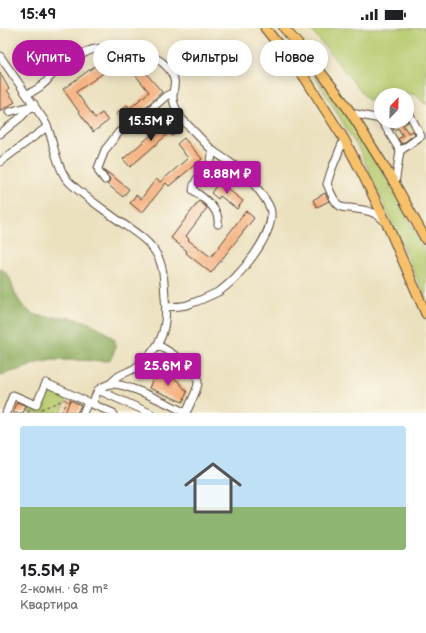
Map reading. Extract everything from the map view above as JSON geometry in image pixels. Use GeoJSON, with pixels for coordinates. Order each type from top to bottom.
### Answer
{"type":"FeatureCollection","features":[{"type":"Feature","properties":{"kind":"main road"},"geometry":{"type":"LineString","coordinates":[[265,28],[305,78],[344,139],[387,224],[426,314]]}},
{"type":"Feature","properties":{"kind":"main road"},"geometry":{"type":"LineString","coordinates":[[284,28],[304,51],[351,113],[395,184],[426,240]]}},
{"type":"Feature","properties":{"kind":"lane"},"geometry":{"type":"LineString","coordinates":[[27,94],[35,91],[84,52],[95,49],[141,52],[152,56],[166,66],[172,73],[175,86],[172,97],[181,118],[212,150],[238,168],[266,199],[270,209],[268,231],[242,272],[226,287],[216,293],[186,305],[166,306]]}},
{"type":"Feature","properties":{"kind":"lane"},"geometry":{"type":"LineString","coordinates":[[0,56],[44,120],[65,177],[89,199],[141,236],[151,246],[157,255],[163,273],[166,306],[163,335],[152,353],[135,368],[118,377],[110,384]]}},
{"type":"Feature","properties":{"kind":"lane"},"geometry":{"type":"LineString","coordinates":[[105,180],[98,168],[105,150],[119,132],[135,123],[166,96],[174,92]]}},
{"type":"Feature","properties":{"kind":"lane"},"geometry":{"type":"LineString","coordinates":[[9,112],[34,104]]}},
{"type":"Feature","properties":{"kind":"lane"},"geometry":{"type":"LineString","coordinates":[[0,134],[34,104]]}},
{"type":"Feature","properties":{"kind":"lane"},"geometry":{"type":"LineString","coordinates":[[351,113],[374,118]]}},
{"type":"Feature","properties":{"kind":"lane"},"geometry":{"type":"LineString","coordinates":[[400,151],[421,136],[414,123]]}},
{"type":"Feature","properties":{"kind":"lane"},"geometry":{"type":"LineString","coordinates":[[0,162],[47,127]]}},
{"type":"Feature","properties":{"kind":"lane"},"geometry":{"type":"LineString","coordinates":[[386,128],[400,151],[395,184]]}},
{"type":"Feature","properties":{"kind":"lane"},"geometry":{"type":"LineString","coordinates":[[344,139],[327,184],[336,202],[339,206],[344,208],[374,213],[382,218],[387,224]]}},
{"type":"Feature","properties":{"kind":"lane"},"geometry":{"type":"LineString","coordinates":[[212,150],[210,164],[195,181],[193,190],[210,204],[216,213],[218,224]]}},
{"type":"Feature","properties":{"kind":"lane"},"geometry":{"type":"LineString","coordinates":[[83,413],[93,406],[98,390],[102,386],[118,384],[138,391],[186,413],[198,384],[196,375],[175,356],[158,345]]}},
{"type":"Feature","properties":{"kind":"lane"},"geometry":{"type":"LineString","coordinates":[[6,413],[14,395],[36,405],[46,384],[93,406],[113,413]]}},
{"type":"Feature","properties":{"kind":"lane"},"geometry":{"type":"LineString","coordinates":[[98,390],[150,413]]}},
{"type":"Feature","properties":{"kind":"path"},"geometry":{"type":"LineString","coordinates":[[39,410],[68,398],[61,413]]}},
{"type":"Feature","properties":{"kind":"path"},"geometry":{"type":"LineString","coordinates":[[28,413],[31,406]]}},
{"type":"Feature","properties":{"kind":"green space"},"geometry":{"type":"Polygon","coordinates":[[[310,28],[426,28],[426,105],[414,94],[414,88],[374,88],[374,99],[368,100],[328,50],[328,40],[320,40],[310,28]]]}},
{"type":"Feature","properties":{"kind":"green space"},"geometry":{"type":"Polygon","coordinates":[[[314,76],[340,106],[366,142],[398,199],[426,254],[426,299],[360,151],[314,76]]]}},
{"type":"Feature","properties":{"kind":"green space"},"geometry":{"type":"Polygon","coordinates":[[[0,268],[6,272],[18,298],[30,312],[41,316],[62,317],[84,321],[97,327],[115,340],[114,351],[109,361],[52,360],[37,363],[0,375],[0,268]]]}},
{"type":"Feature","properties":{"kind":"green space"},"geometry":{"type":"Polygon","coordinates":[[[47,389],[68,397],[61,413],[28,413],[31,406],[39,410],[47,389]]]}},
{"type":"Feature","properties":{"kind":"building"},"geometry":{"type":"Polygon","coordinates":[[[93,67],[93,76],[99,76],[76,92],[95,118],[102,113],[108,121],[93,132],[63,89],[81,76],[85,76],[85,73],[93,67]]]}},
{"type":"Feature","properties":{"kind":"building"},"geometry":{"type":"Polygon","coordinates":[[[0,73],[9,89],[7,90],[15,102],[0,111],[0,73]]]}},
{"type":"Feature","properties":{"kind":"building"},"geometry":{"type":"Polygon","coordinates":[[[136,76],[148,76],[162,92],[137,115],[134,112],[122,122],[116,114],[127,105],[130,108],[149,92],[136,76]]]}},
{"type":"Feature","properties":{"kind":"building"},"geometry":{"type":"Polygon","coordinates":[[[170,119],[179,130],[172,136],[169,133],[130,167],[123,159],[170,119]]]}},
{"type":"Feature","properties":{"kind":"building"},"geometry":{"type":"Polygon","coordinates":[[[398,128],[405,128],[408,133],[413,131],[415,134],[402,144],[398,139],[403,136],[398,128]]]}},
{"type":"Feature","properties":{"kind":"building"},"geometry":{"type":"Polygon","coordinates":[[[184,138],[202,159],[169,186],[166,183],[142,213],[130,203],[136,195],[141,199],[156,179],[160,182],[188,158],[177,144],[184,138]]]}},
{"type":"Feature","properties":{"kind":"building"},"geometry":{"type":"Polygon","coordinates":[[[103,169],[129,189],[123,197],[107,184],[110,179],[103,169]]]}},
{"type":"Feature","properties":{"kind":"building"},"geometry":{"type":"Polygon","coordinates":[[[219,182],[243,201],[237,209],[220,196],[218,199],[211,193],[219,182]]]}},
{"type":"Feature","properties":{"kind":"building"},"geometry":{"type":"Polygon","coordinates":[[[325,193],[329,201],[317,207],[313,200],[325,193]]]}},
{"type":"Feature","properties":{"kind":"building"},"geometry":{"type":"Polygon","coordinates":[[[199,201],[207,208],[186,236],[189,239],[188,240],[211,257],[246,211],[254,218],[211,273],[186,253],[187,251],[171,238],[199,201]]]}},
{"type":"Feature","properties":{"kind":"building"},"geometry":{"type":"Polygon","coordinates":[[[156,371],[178,381],[187,392],[183,402],[149,388],[156,371]]]}},
{"type":"Feature","properties":{"kind":"building"},"geometry":{"type":"Polygon","coordinates":[[[70,400],[81,405],[77,413],[65,413],[70,400]]]}},
{"type":"Feature","properties":{"kind":"building"},"geometry":{"type":"Polygon","coordinates":[[[17,402],[26,406],[23,413],[13,413],[17,402]]]}}]}
